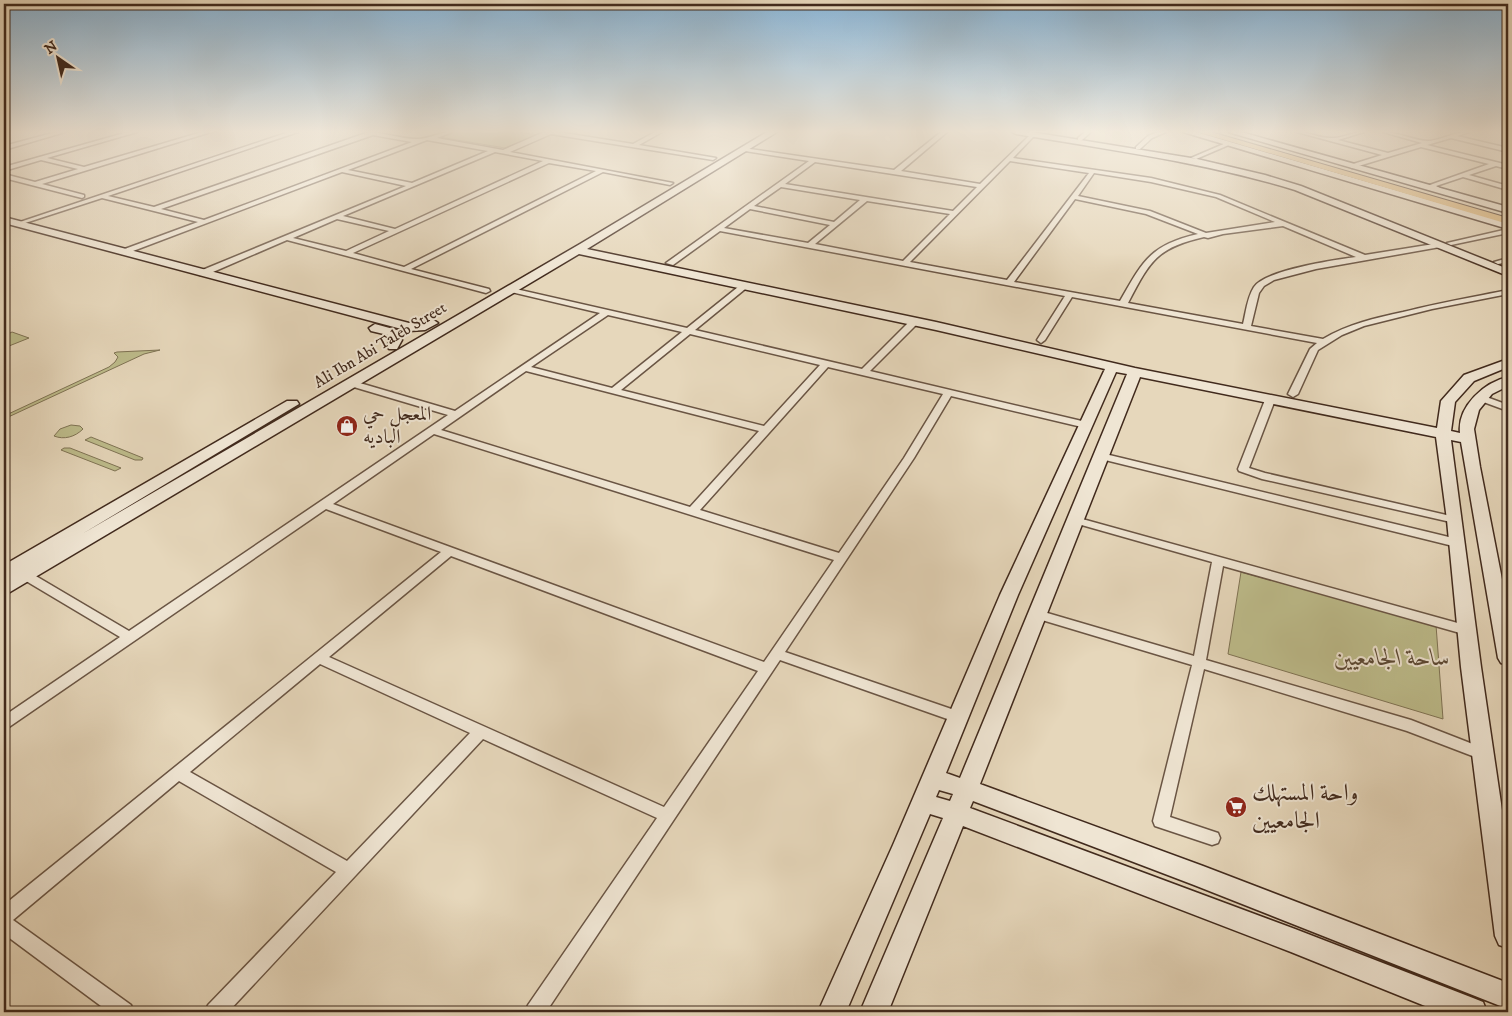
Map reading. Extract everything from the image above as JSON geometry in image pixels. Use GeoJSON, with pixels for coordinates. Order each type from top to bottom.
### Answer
{"type":"FeatureCollection","features":[{"type":"Feature","properties":{"kind":"main road"},"geometry":{"type":"LineString","coordinates":[[1363,179],[1416,194],[1508,213]]}},
{"type":"Feature","properties":{"kind":"main road"},"geometry":{"type":"LineString","coordinates":[[1368,179],[1416,194]]}},
{"type":"Feature","properties":{"kind":"main road"},"geometry":{"type":"LineString","coordinates":[[1375,179],[1416,194]]}},
{"type":"Feature","properties":{"kind":"main road"},"geometry":{"type":"LineString","coordinates":[[1376,179],[1416,194]]}},
{"type":"Feature","properties":{"kind":"street"},"geometry":{"type":"LineString","coordinates":[[17,179],[82,196]]}},
{"type":"Feature","properties":{"kind":"street"},"geometry":{"type":"LineString","coordinates":[[35,184],[50,179]]}},
{"type":"Feature","properties":{"kind":"street"},"geometry":{"type":"LineString","coordinates":[[8,223],[133,179]]}},
{"type":"Feature","properties":{"kind":"street"},"geometry":{"type":"LineString","coordinates":[[8,223],[151,179]]}},
{"type":"Feature","properties":{"kind":"street"},"geometry":{"type":"LineString","coordinates":[[155,210],[239,179]]}},
{"type":"Feature","properties":{"kind":"street"},"geometry":{"type":"LineString","coordinates":[[125,252],[316,179]]}},
{"type":"Feature","properties":{"kind":"street"},"geometry":{"type":"LineString","coordinates":[[386,179],[412,185]]}},
{"type":"Feature","properties":{"kind":"street"},"geometry":{"type":"LineString","coordinates":[[203,273],[425,179]]}},
{"type":"Feature","properties":{"kind":"street"},"geometry":{"type":"LineString","coordinates":[[346,254],[508,179]]}},
{"type":"Feature","properties":{"kind":"street"},"geometry":{"type":"LineString","coordinates":[[405,269],[585,179]]}},
{"type":"Feature","properties":{"kind":"street"},"geometry":{"type":"LineString","coordinates":[[650,179],[670,183]]}},
{"type":"Feature","properties":{"kind":"street","name":"Ali Ibn Abi Taleb Street"},"geometry":{"type":"LineString","coordinates":[[4,573],[676,179]]}},
{"type":"Feature","properties":{"kind":"street","name":"Ali Ibn Abi Taleb Street"},"geometry":{"type":"LineString","coordinates":[[4,588],[695,179]]}},
{"type":"Feature","properties":{"kind":"street"},"geometry":{"type":"LineString","coordinates":[[670,263],[789,179]]}},
{"type":"Feature","properties":{"kind":"street"},"geometry":{"type":"LineString","coordinates":[[938,179],[982,186]]}},
{"type":"Feature","properties":{"kind":"street"},"geometry":{"type":"LineString","coordinates":[[905,263],[989,179]]}},
{"type":"Feature","properties":{"kind":"street"},"geometry":{"type":"LineString","coordinates":[[1009,283],[1087,179]]}},
{"type":"Feature","properties":{"kind":"street"},"geometry":{"type":"LineString","coordinates":[[1147,179],[1218,196],[1366,258]]}},
{"type":"Feature","properties":{"kind":"street"},"geometry":{"type":"LineString","coordinates":[[1267,179],[1298,188],[1508,273]]}},
{"type":"Feature","properties":{"kind":"street"},"geometry":{"type":"LineString","coordinates":[[1281,179],[1326,193],[1508,266]]}},
{"type":"Feature","properties":{"kind":"street"},"geometry":{"type":"LineString","coordinates":[[1361,179],[1416,194],[1508,224]]}},
{"type":"Feature","properties":{"kind":"street"},"geometry":{"type":"LineString","coordinates":[[1400,179],[1508,213]]}},
{"type":"Feature","properties":{"kind":"street"},"geometry":{"type":"LineString","coordinates":[[1448,193],[1430,186],[1450,179]]}},
{"type":"Feature","properties":{"kind":"street"},"geometry":{"type":"LineString","coordinates":[[1478,179],[1508,188]]}},
{"type":"Feature","properties":{"kind":"street"},"geometry":{"type":"LineString","coordinates":[[781,185],[955,213]]}},
{"type":"Feature","properties":{"kind":"street"},"geometry":{"type":"LineString","coordinates":[[100,196],[205,222]]}},
{"type":"Feature","properties":{"kind":"street"},"geometry":{"type":"LineString","coordinates":[[1073,197],[1148,212],[1208,236]]}},
{"type":"Feature","properties":{"kind":"street"},"geometry":{"type":"LineString","coordinates":[[810,245],[866,198]]}},
{"type":"Feature","properties":{"kind":"street"},"geometry":{"type":"LineString","coordinates":[[750,207],[836,224]]}},
{"type":"Feature","properties":{"kind":"street"},"geometry":{"type":"LineString","coordinates":[[337,217],[396,231]]}},
{"type":"Feature","properties":{"kind":"street"},"geometry":{"type":"LineString","coordinates":[[8,223],[409,327],[420,327],[432,323]]}},
{"type":"Feature","properties":{"kind":"street"},"geometry":{"type":"LineString","coordinates":[[8,223],[393,333],[396,340],[392,346]]}},
{"type":"Feature","properties":{"kind":"street"},"geometry":{"type":"LineString","coordinates":[[1123,304],[1142,268],[1162,248],[1192,238],[1286,223]]}},
{"type":"Feature","properties":{"kind":"street"},"geometry":{"type":"LineString","coordinates":[[721,228],[1324,342]]}},
{"type":"Feature","properties":{"kind":"street"},"geometry":{"type":"LineString","coordinates":[[1451,243],[1508,231]]}},
{"type":"Feature","properties":{"kind":"street"},"geometry":{"type":"LineString","coordinates":[[287,238],[486,291]]}},
{"type":"Feature","properties":{"kind":"street"},"geometry":{"type":"LineString","coordinates":[[1247,327],[1255,293],[1262,282],[1298,270],[1440,245]]}},
{"type":"Feature","properties":{"kind":"street"},"geometry":{"type":"LineString","coordinates":[[581,248],[670,263],[1041,340],[1468,434]]}},
{"type":"Feature","properties":{"kind":"street"},"geometry":{"type":"LineString","coordinates":[[581,248],[915,321],[1135,372],[1270,400],[1443,428]]}},
{"type":"Feature","properties":{"kind":"street"},"geometry":{"type":"LineString","coordinates":[[1498,262],[1508,260]]}},
{"type":"Feature","properties":{"kind":"street"},"geometry":{"type":"LineString","coordinates":[[614,391],[746,285]]}},
{"type":"Feature","properties":{"kind":"street"},"geometry":{"type":"LineString","coordinates":[[510,289],[1086,425]]}},
{"type":"Feature","properties":{"kind":"street"},"geometry":{"type":"LineString","coordinates":[[1293,394],[1314,349],[1339,333],[1361,324],[1432,306],[1508,292]]}},
{"type":"Feature","properties":{"kind":"street"},"geometry":{"type":"LineString","coordinates":[[1041,340],[1070,294]]}},
{"type":"Feature","properties":{"kind":"street"},"geometry":{"type":"LineString","coordinates":[[4,723],[606,312]]}},
{"type":"Feature","properties":{"kind":"street"},"geometry":{"type":"LineString","coordinates":[[863,372],[915,321]]}},
{"type":"Feature","properties":{"kind":"street"},"geometry":{"type":"LineString","coordinates":[[1508,363],[1469,378],[1448,401],[1443,428],[1467,630],[1508,936]]}},
{"type":"Feature","properties":{"kind":"street"},"geometry":{"type":"LineString","coordinates":[[692,512],[826,364]]}},
{"type":"Feature","properties":{"kind":"street"},"geometry":{"type":"LineString","coordinates":[[832,1012],[923,802],[1008,595],[1112,367]]}},
{"type":"Feature","properties":{"kind":"street"},"geometry":{"type":"LineString","coordinates":[[524,368],[766,430]]}},
{"type":"Feature","properties":{"kind":"street"},"geometry":{"type":"LineString","coordinates":[[875,1012],[958,814],[1135,372]]}},
{"type":"Feature","properties":{"kind":"street"},"geometry":{"type":"LineString","coordinates":[[1508,381],[1487,391],[1481,398],[1472,410],[1468,434],[1508,658]]}},
{"type":"Feature","properties":{"kind":"street"},"geometry":{"type":"LineString","coordinates":[[350,383],[456,414]]}},
{"type":"Feature","properties":{"kind":"street"},"geometry":{"type":"LineString","coordinates":[[535,1012],[909,458],[948,393]]}},
{"type":"Feature","properties":{"kind":"street"},"geometry":{"type":"LineString","coordinates":[[1481,398],[1508,408]]}},
{"type":"Feature","properties":{"kind":"street"},"geometry":{"type":"LineString","coordinates":[[1270,400],[1243,469],[1262,476],[1455,520]]}},
{"type":"Feature","properties":{"kind":"street"},"geometry":{"type":"LineString","coordinates":[[432,430],[842,558]]}},
{"type":"Feature","properties":{"kind":"street"},"geometry":{"type":"LineString","coordinates":[[1101,456],[1457,543]]}},
{"type":"Feature","properties":{"kind":"street"},"geometry":{"type":"LineString","coordinates":[[324,504],[767,669]]}},
{"type":"Feature","properties":{"kind":"street"},"geometry":{"type":"LineString","coordinates":[[1076,520],[1467,630]]}},
{"type":"Feature","properties":{"kind":"street"},"geometry":{"type":"LineString","coordinates":[[4,916],[449,551]]}},
{"type":"Feature","properties":{"kind":"street"},"geometry":{"type":"LineString","coordinates":[[1212,838],[1161,821],[1199,663],[1218,560]]}},
{"type":"Feature","properties":{"kind":"street"},"geometry":{"type":"LineString","coordinates":[[25,575],[130,637]]}},
{"type":"Feature","properties":{"kind":"street"},"geometry":{"type":"LineString","coordinates":[[1037,614],[1411,726],[1483,754]]}},
{"type":"Feature","properties":{"kind":"street"},"geometry":{"type":"LineString","coordinates":[[777,654],[958,717]]}},
{"type":"Feature","properties":{"kind":"street"},"geometry":{"type":"LineString","coordinates":[[319,658],[668,816]]}},
{"type":"Feature","properties":{"kind":"street"},"geometry":{"type":"LineString","coordinates":[[215,1012],[481,731]]}},
{"type":"Feature","properties":{"kind":"street"},"geometry":{"type":"LineString","coordinates":[[178,773],[349,871]]}},
{"type":"Feature","properties":{"kind":"street"},"geometry":{"type":"LineString","coordinates":[[932,779],[967,789],[1202,877],[1508,996]]}},
{"type":"Feature","properties":{"kind":"street"},"geometry":{"type":"LineString","coordinates":[[923,802],[1295,941],[1473,1012]]}},
{"type":"Feature","properties":{"kind":"street"},"geometry":{"type":"LineString","coordinates":[[4,924],[124,1012]]}},
{"type":"Feature","properties":{"kind":"green space"},"geometry":{"type":"Polygon","coordinates":[[[12,332],[29,338],[4,348],[4,336],[12,332]]]}},
{"type":"Feature","properties":{"kind":"green space"},"geometry":{"type":"Polygon","coordinates":[[[160,350],[144,354],[4,419],[4,416],[109,367],[118,357],[114,353],[160,350]]]}},
{"type":"Feature","properties":{"kind":"green space"},"geometry":{"type":"Polygon","coordinates":[[[71,425],[80,426],[83,429],[69,437],[54,436],[60,429],[71,425]]]}},
{"type":"Feature","properties":{"kind":"green space"},"geometry":{"type":"Polygon","coordinates":[[[91,437],[143,458],[142,460],[135,460],[85,440],[91,437]]]}},
{"type":"Feature","properties":{"kind":"green space"},"geometry":{"type":"Polygon","coordinates":[[[70,448],[121,468],[115,471],[61,450],[70,448]]]}},
{"type":"Feature","properties":{"kind":"green space","name":"ساحة الجامعيين"},"geometry":{"type":"Polygon","coordinates":[[[1241,572],[1436,625],[1443,719],[1228,654],[1241,572]]]}},
{"type":"Feature","properties":{"kind":"place","name":"المعجل حي الباديه"},"geometry":{"type":"Point","coordinates":[347,426]}},
{"type":"Feature","properties":{"kind":"place","name":"واحة المستهلك الجامعيين"},"geometry":{"type":"Point","coordinates":[1236,807]}}]}
